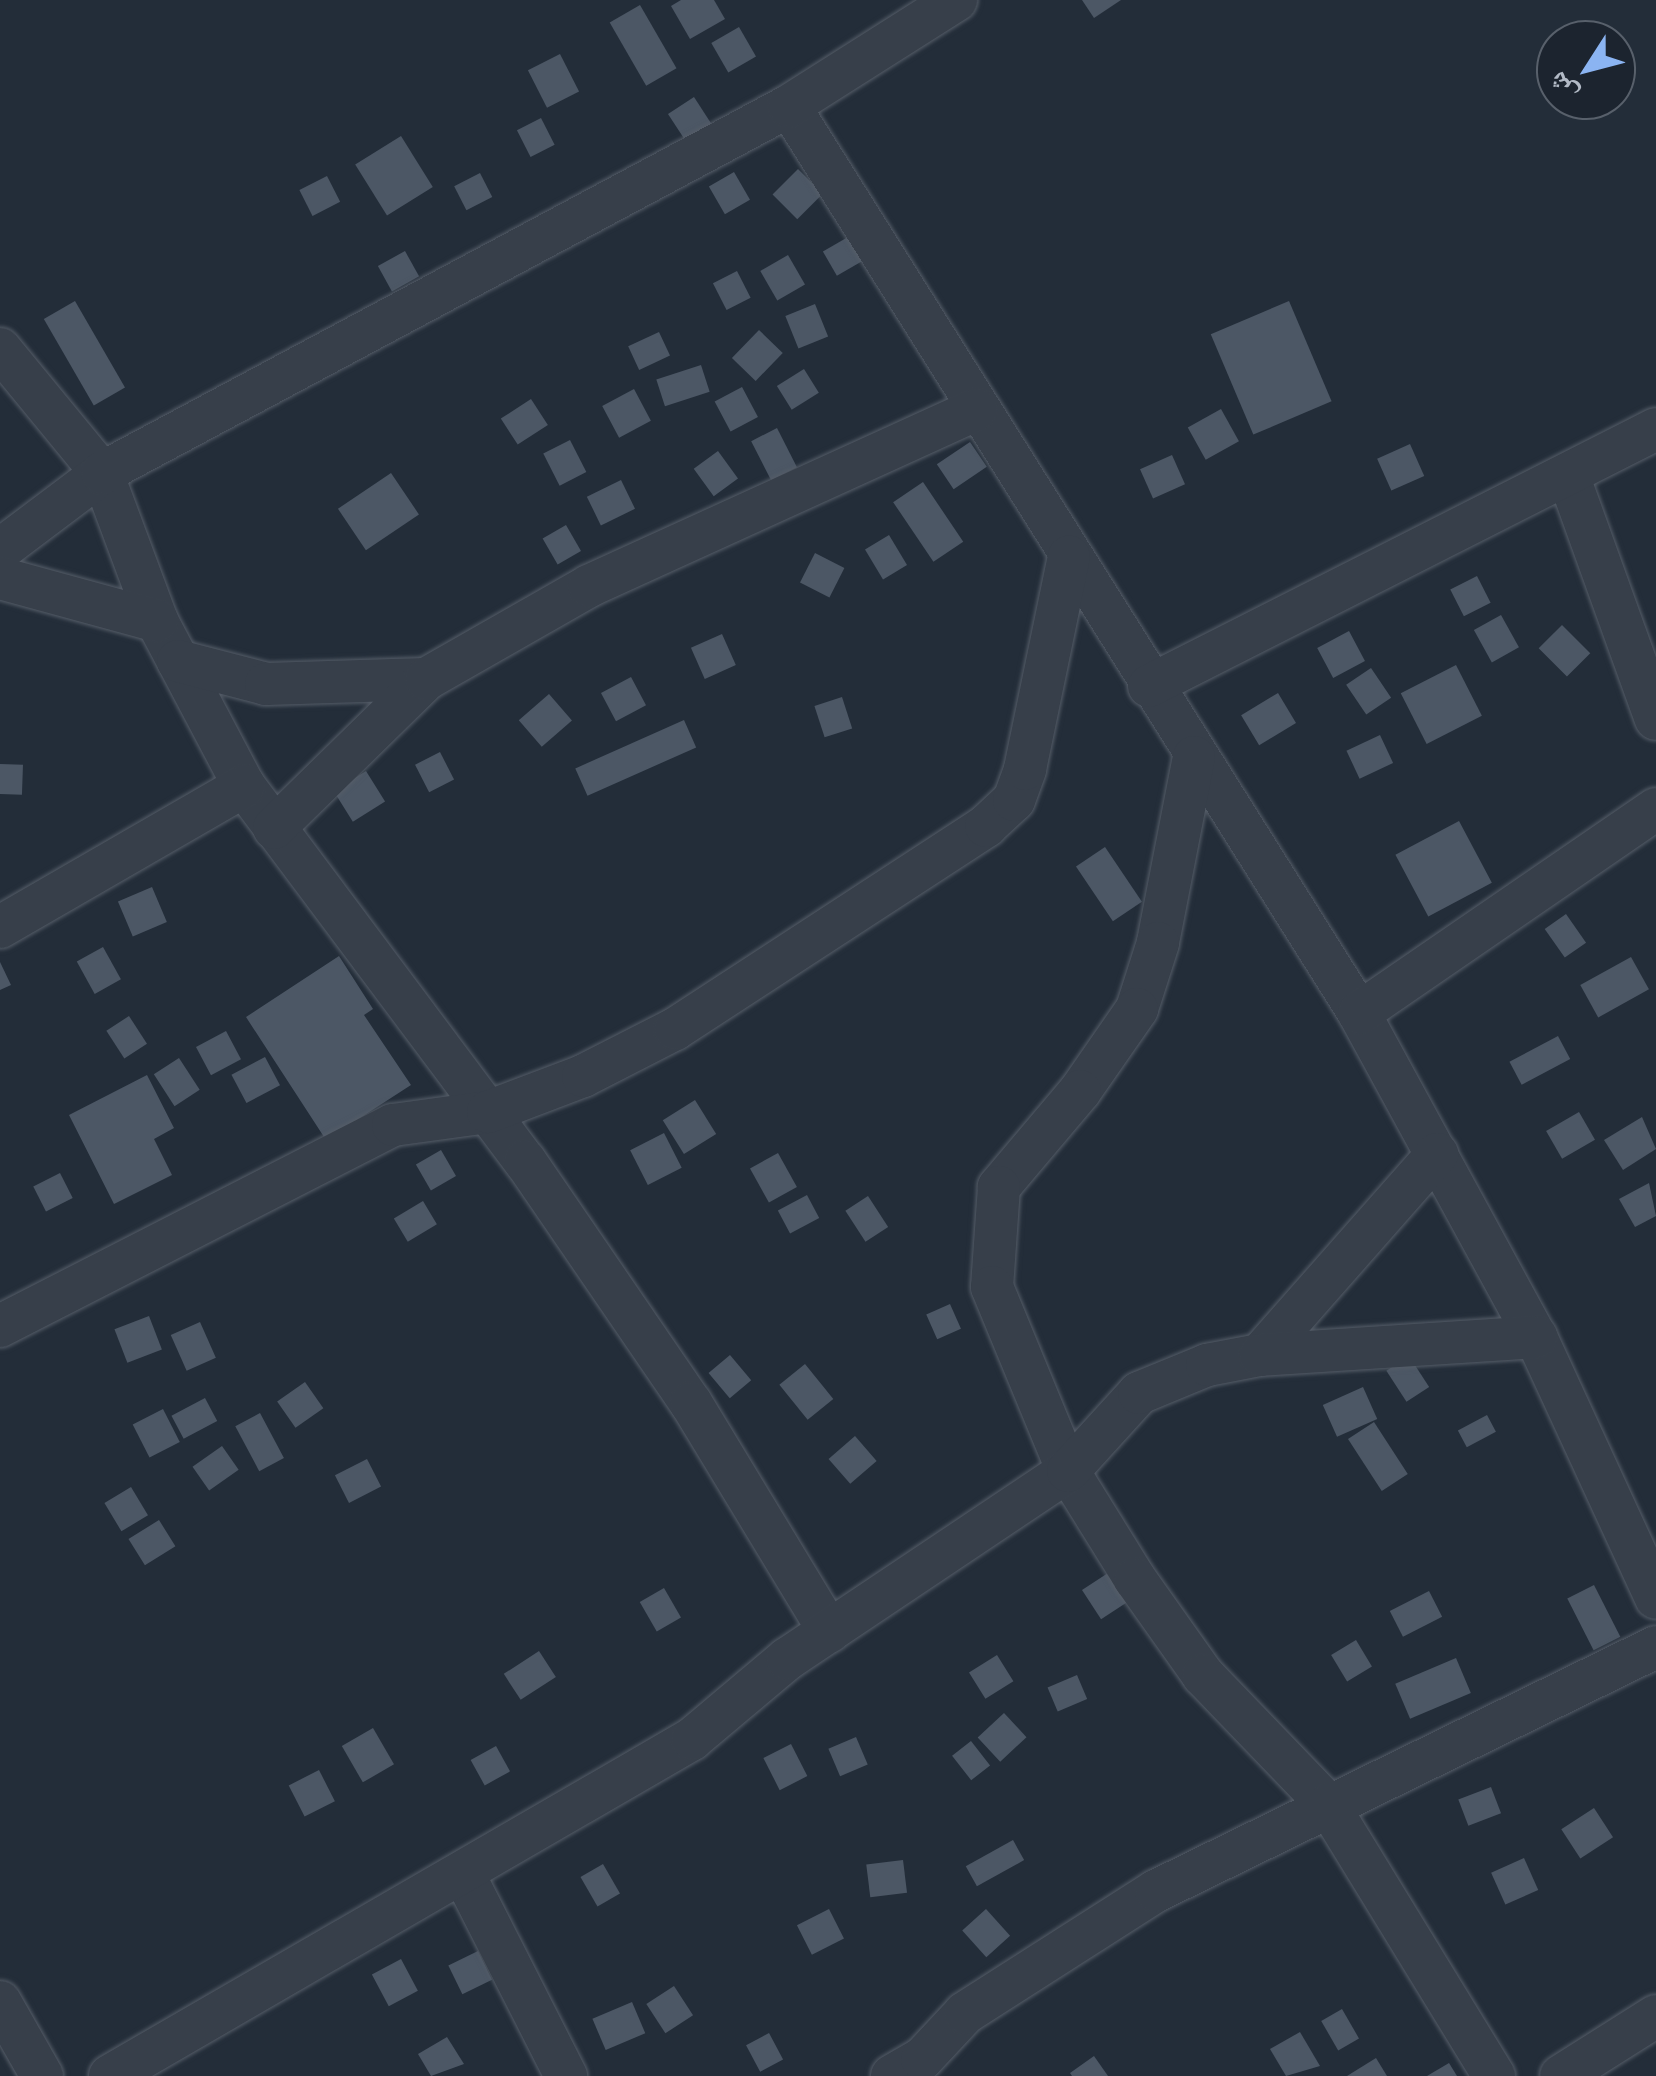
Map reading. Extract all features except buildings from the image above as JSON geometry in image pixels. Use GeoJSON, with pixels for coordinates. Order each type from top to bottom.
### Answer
{"type":"FeatureCollection","features":[{"type":"Feature","properties":{"kind":"street"},"geometry":{"type":"LineString","coordinates":[[0,550],[102,472],[789,106],[956,0]]}},
{"type":"Feature","properties":{"kind":"street"},"geometry":{"type":"LineString","coordinates":[[789,106],[888,256],[977,409],[1148,686],[1359,1013],[1536,1337],[1656,1598]]}},
{"type":"Feature","properties":{"kind":"street"},"geometry":{"type":"LineString","coordinates":[[0,349],[102,472],[156,621],[244,786],[488,1112],[691,1403],[829,1632]]}},
{"type":"Feature","properties":{"kind":"street"},"geometry":{"type":"LineString","coordinates":[[274,828],[426,679],[589,586],[977,409]]}},
{"type":"Feature","properties":{"kind":"street"},"geometry":{"type":"LineString","coordinates":[[1148,686],[1656,429]]}},
{"type":"Feature","properties":{"kind":"street"},"geometry":{"type":"LineString","coordinates":[[1568,475],[1656,719]]}},
{"type":"Feature","properties":{"kind":"street"},"geometry":{"type":"LineString","coordinates":[[0,1326],[393,1126],[488,1112],[583,1076],[675,1028],[986,826],[1014,800],[1069,556]]}},
{"type":"Feature","properties":{"kind":"street"},"geometry":{"type":"LineString","coordinates":[[0,578],[156,621]]}},
{"type":"Feature","properties":{"kind":"street"},"geometry":{"type":"LineString","coordinates":[[178,660],[266,684],[426,679]]}},
{"type":"Feature","properties":{"kind":"street"},"geometry":{"type":"LineString","coordinates":[[1194,757],[1158,942],[1137,1009],[1080,1090],[1000,1187],[992,1287],[1068,1472],[1203,1674],[1328,1806],[1494,2076]]}},
{"type":"Feature","properties":{"kind":"street"},"geometry":{"type":"LineString","coordinates":[[0,927],[244,786]]}},
{"type":"Feature","properties":{"kind":"street"},"geometry":{"type":"LineString","coordinates":[[1359,1013],[1656,809]]}},
{"type":"Feature","properties":{"kind":"street"},"geometry":{"type":"LineString","coordinates":[[1260,1355],[1437,1154]]}},
{"type":"Feature","properties":{"kind":"street"},"geometry":{"type":"LineString","coordinates":[[110,2076],[692,1739],[829,1632],[1068,1472],[1138,1393],[1207,1365],[1260,1355],[1536,1337]]}},
{"type":"Feature","properties":{"kind":"street"},"geometry":{"type":"LineString","coordinates":[[892,2076],[922,2060],[965,2013],[1156,1890],[1656,1647]]}},
{"type":"Feature","properties":{"kind":"street"},"geometry":{"type":"LineString","coordinates":[[462,1873],[566,2076]]}},
{"type":"Feature","properties":{"kind":"street"},"geometry":{"type":"LineString","coordinates":[[0,2002],[42,2076]]}},
{"type":"Feature","properties":{"kind":"street"},"geometry":{"type":"LineString","coordinates":[[1561,2076],[1656,2016]]}}]}
